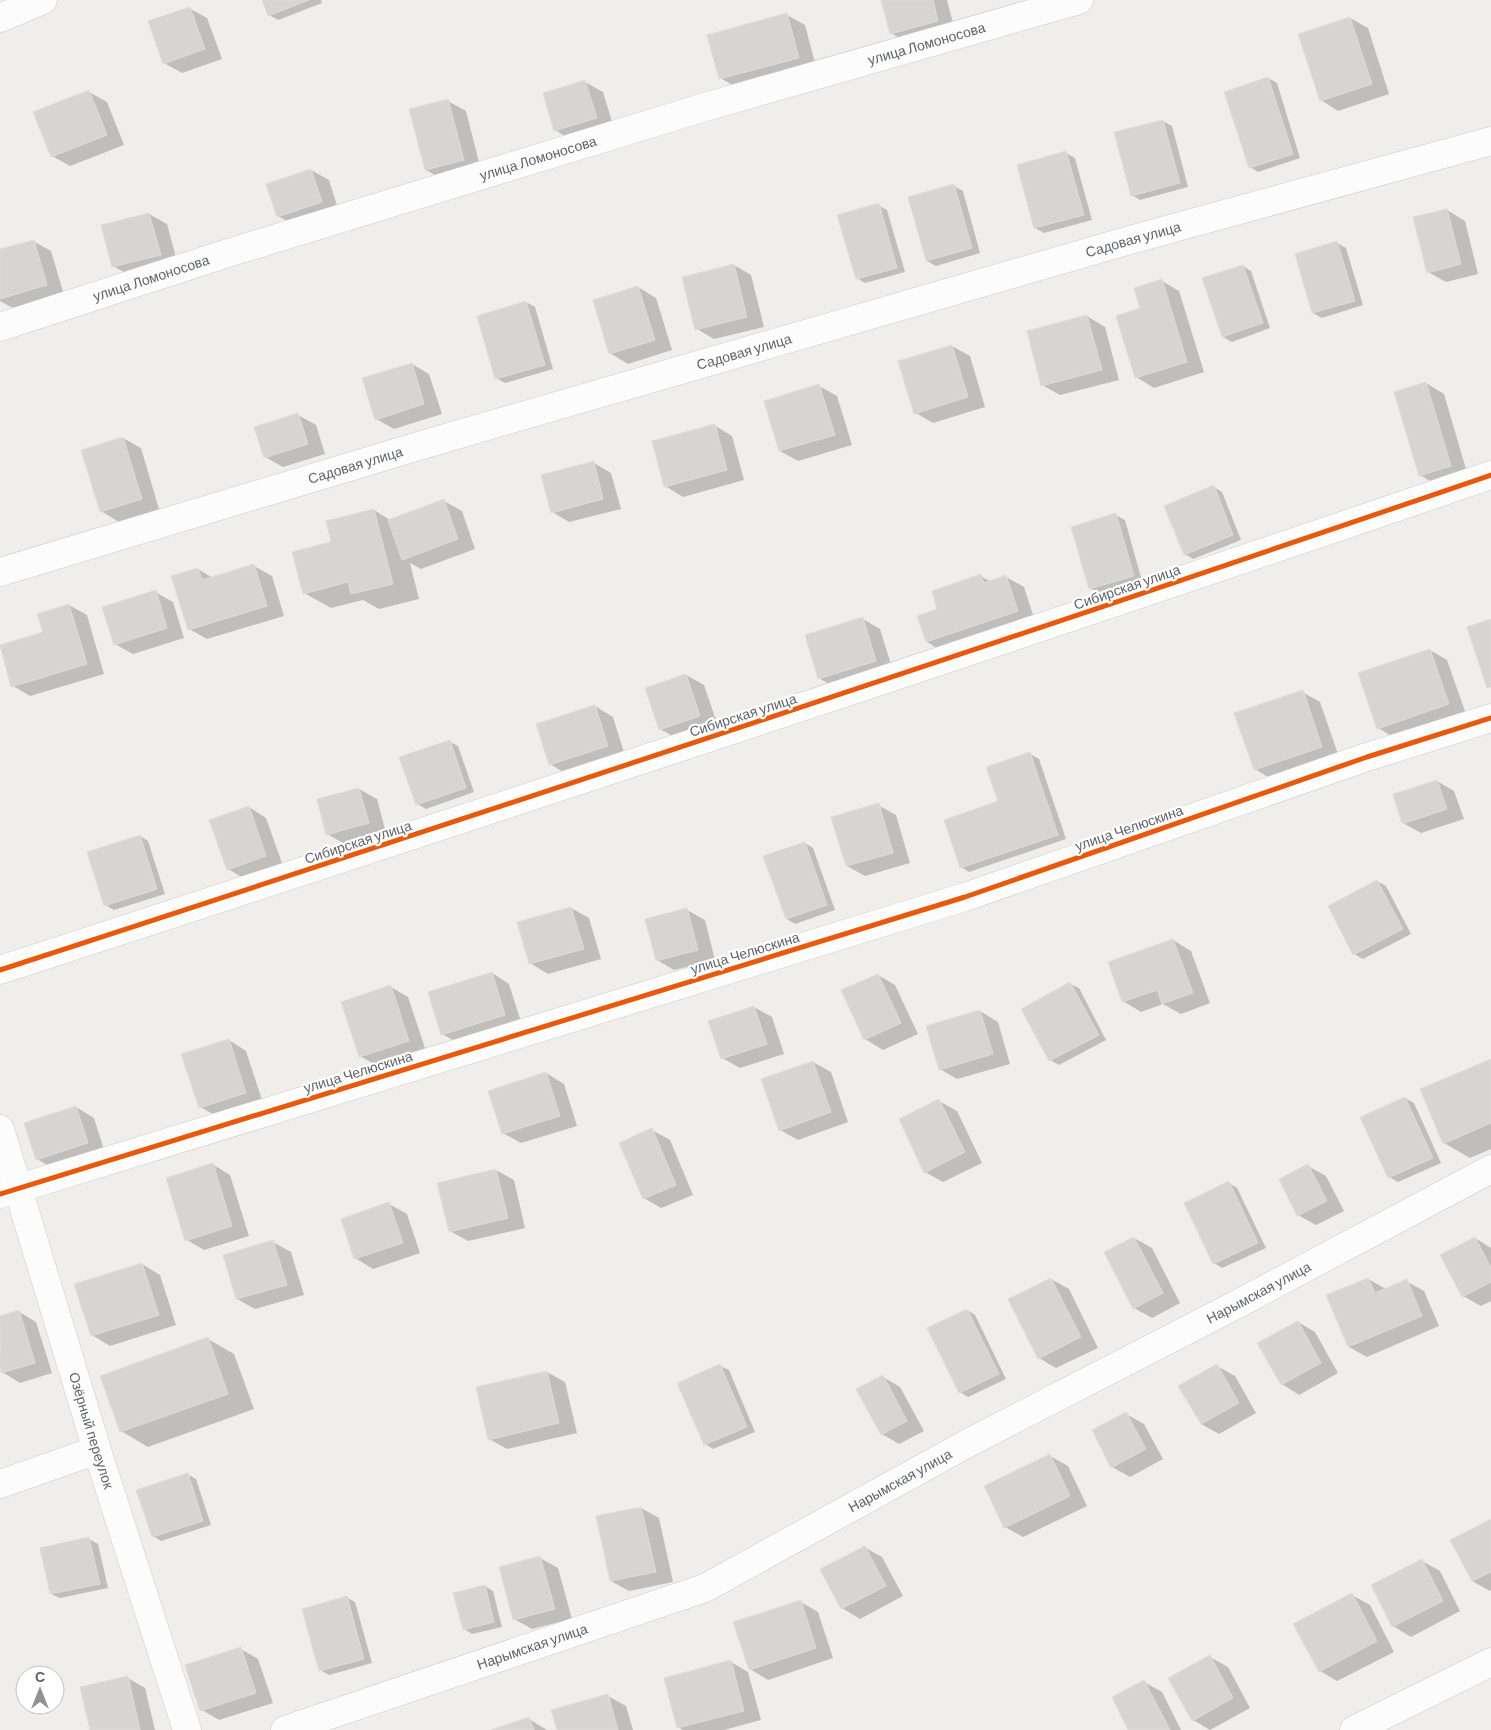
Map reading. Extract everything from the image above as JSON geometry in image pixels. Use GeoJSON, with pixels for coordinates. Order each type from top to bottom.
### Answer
{"type":"FeatureCollection","features":[{"type":"Feature","properties":{"kind":"street"},"geometry":{"type":"LineString","coordinates":[[0,18],[43,0]]}},
{"type":"Feature","properties":{"kind":"street","name":"улица Ломоносова"},"geometry":{"type":"LineString","coordinates":[[0,327],[228,253],[696,110],[1079,0]]}},
{"type":"Feature","properties":{"kind":"street","name":"Садовая улица"},"geometry":{"type":"LineString","coordinates":[[0,572],[432,442],[1082,254],[1491,141]]}},
{"type":"Feature","properties":{"kind":"street","name":"Сибирская улица"},"geometry":{"type":"LineString","coordinates":[[0,970],[472,817],[1165,587],[1491,475]]}},
{"type":"Feature","properties":{"kind":"street","name":"улица Челюскина"},"geometry":{"type":"LineString","coordinates":[[9,1191],[965,897],[1367,758],[1491,718]]}},
{"type":"Feature","properties":{"kind":"street","name":"Озёрный переулок"},"geometry":{"type":"LineString","coordinates":[[0,1129],[9,1191],[97,1450],[187,1730]]}},
{"type":"Feature","properties":{"kind":"street","name":"Нарымская улица"},"geometry":{"type":"LineString","coordinates":[[285,1730],[705,1588],[970,1442],[1228,1309],[1491,1169]]}},
{"type":"Feature","properties":{"kind":"street"},"geometry":{"type":"LineString","coordinates":[[0,1484],[97,1450]]}},
{"type":"Feature","properties":{"kind":"street"},"geometry":{"type":"LineString","coordinates":[[1354,1730],[1491,1662]]}},
{"type":"Feature","properties":{"kind":"building"},"geometry":{"type":"Polygon","coordinates":[[[262,0],[309,0],[268,16],[262,0]]]}},
{"type":"Feature","properties":{"kind":"building"},"geometry":{"type":"Polygon","coordinates":[[[881,0],[933,0],[938,21],[890,34],[881,0]]]}},
{"type":"Feature","properties":{"kind":"building"},"geometry":{"type":"Polygon","coordinates":[[[190,7],[205,49],[163,64],[148,21],[190,7]]]}},
{"type":"Feature","properties":{"kind":"building"},"geometry":{"type":"Polygon","coordinates":[[[787,13],[799,58],[719,79],[707,35],[787,13]]]}},
{"type":"Feature","properties":{"kind":"building"},"geometry":{"type":"Polygon","coordinates":[[[1350,17],[1372,84],[1320,101],[1298,34],[1350,17]]]}},
{"type":"Feature","properties":{"kind":"building"},"geometry":{"type":"Polygon","coordinates":[[[1268,77],[1293,154],[1249,168],[1224,92],[1268,77]]]}},
{"type":"Feature","properties":{"kind":"building"},"geometry":{"type":"Polygon","coordinates":[[[585,80],[597,118],[554,131],[543,93],[585,80]]]}},
{"type":"Feature","properties":{"kind":"building"},"geometry":{"type":"Polygon","coordinates":[[[89,90],[107,135],[51,157],[33,112],[89,90]]]}},
{"type":"Feature","properties":{"kind":"building"},"geometry":{"type":"Polygon","coordinates":[[[448,99],[464,160],[425,170],[409,109],[448,99]]]}},
{"type":"Feature","properties":{"kind":"building"},"geometry":{"type":"Polygon","coordinates":[[[1163,120],[1180,183],[1131,196],[1114,132],[1163,120]]]}},
{"type":"Feature","properties":{"kind":"building"},"geometry":{"type":"Polygon","coordinates":[[[1066,151],[1084,215],[1034,228],[1017,165],[1066,151]]]}},
{"type":"Feature","properties":{"kind":"building"},"geometry":{"type":"Polygon","coordinates":[[[311,169],[322,202],[277,217],[266,184],[311,169]]]}},
{"type":"Feature","properties":{"kind":"building"},"geometry":{"type":"Polygon","coordinates":[[[954,184],[972,248],[926,261],[908,197],[954,184]]]}},
{"type":"Feature","properties":{"kind":"building"},"geometry":{"type":"Polygon","coordinates":[[[879,203],[897,268],[856,279],[837,215],[879,203]]]}},
{"type":"Feature","properties":{"kind":"building"},"geometry":{"type":"Polygon","coordinates":[[[1447,209],[1461,264],[1427,273],[1413,217],[1447,209]]]}},
{"type":"Feature","properties":{"kind":"building"},"geometry":{"type":"Polygon","coordinates":[[[149,213],[161,255],[112,267],[101,225],[149,213]]]}},
{"type":"Feature","properties":{"kind":"building"},"geometry":{"type":"Polygon","coordinates":[[[34,240],[47,285],[0,299],[0,249],[34,240]]]}},
{"type":"Feature","properties":{"kind":"building"},"geometry":{"type":"Polygon","coordinates":[[[1337,241],[1355,301],[1312,313],[1295,254],[1337,241]]]}},
{"type":"Feature","properties":{"kind":"building"},"geometry":{"type":"Polygon","coordinates":[[[734,264],[747,317],[695,330],[682,277],[734,264]]]}},
{"type":"Feature","properties":{"kind":"building"},"geometry":{"type":"Polygon","coordinates":[[[1243,265],[1263,323],[1222,337],[1202,278],[1243,265]]]}},
{"type":"Feature","properties":{"kind":"building"},"geometry":{"type":"Polygon","coordinates":[[[1162,279],[1187,362],[1135,378],[1116,316],[1140,308],[1134,288],[1162,279]]]}},
{"type":"Feature","properties":{"kind":"building"},"geometry":{"type":"Polygon","coordinates":[[[638,286],[655,340],[609,354],[593,300],[638,286]]]}},
{"type":"Feature","properties":{"kind":"building"},"geometry":{"type":"Polygon","coordinates":[[[526,301],[545,365],[495,379],[477,316],[526,301]]]}},
{"type":"Feature","properties":{"kind":"building"},"geometry":{"type":"Polygon","coordinates":[[[1087,315],[1102,370],[1041,386],[1027,331],[1087,315]]]}},
{"type":"Feature","properties":{"kind":"building"},"geometry":{"type":"Polygon","coordinates":[[[952,345],[968,397],[914,414],[898,361],[952,345]]]}},
{"type":"Feature","properties":{"kind":"building"},"geometry":{"type":"Polygon","coordinates":[[[412,363],[424,404],[375,420],[362,378],[412,363]]]}},
{"type":"Feature","properties":{"kind":"building"},"geometry":{"type":"Polygon","coordinates":[[[1426,382],[1451,466],[1419,476],[1394,392],[1426,382]]]}},
{"type":"Feature","properties":{"kind":"building"},"geometry":{"type":"Polygon","coordinates":[[[819,384],[835,435],[779,451],[764,401],[819,384]]]}},
{"type":"Feature","properties":{"kind":"building"},"geometry":{"type":"Polygon","coordinates":[[[298,413],[308,444],[264,458],[254,427],[298,413]]]}},
{"type":"Feature","properties":{"kind":"building"},"geometry":{"type":"Polygon","coordinates":[[[715,424],[727,470],[664,487],[652,441],[715,424]]]}},
{"type":"Feature","properties":{"kind":"building"},"geometry":{"type":"Polygon","coordinates":[[[123,437],[142,499],[100,512],[81,450],[123,437]]]}},
{"type":"Feature","properties":{"kind":"building"},"geometry":{"type":"Polygon","coordinates":[[[594,461],[603,499],[551,513],[541,475],[594,461]]]}},
{"type":"Feature","properties":{"kind":"building"},"geometry":{"type":"Polygon","coordinates":[[[1214,485],[1233,535],[1184,555],[1164,506],[1214,485]]]}},
{"type":"Feature","properties":{"kind":"building"},"geometry":{"type":"Polygon","coordinates":[[[444,499],[458,539],[402,560],[388,520],[444,499]]]}},
{"type":"Feature","properties":{"kind":"building"},"geometry":{"type":"Polygon","coordinates":[[[374,509],[393,584],[351,594],[348,582],[303,594],[292,552],[331,542],[326,521],[374,509]]]}},
{"type":"Feature","properties":{"kind":"building"},"geometry":{"type":"Polygon","coordinates":[[[1116,513],[1134,576],[1089,589],[1071,527],[1116,513]]]}},
{"type":"Feature","properties":{"kind":"building"},"geometry":{"type":"Polygon","coordinates":[[[254,564],[267,606],[188,630],[171,576],[198,568],[202,580],[254,564]]]}},
{"type":"Feature","properties":{"kind":"building"},"geometry":{"type":"Polygon","coordinates":[[[981,574],[984,583],[1006,575],[1018,611],[926,642],[917,616],[937,609],[932,591],[981,574]]]}},
{"type":"Feature","properties":{"kind":"building"},"geometry":{"type":"Polygon","coordinates":[[[156,590],[167,628],[114,645],[102,607],[156,590]]]}},
{"type":"Feature","properties":{"kind":"building"},"geometry":{"type":"Polygon","coordinates":[[[69,604],[87,664],[11,687],[0,645],[43,632],[37,614],[69,604]]]}},
{"type":"Feature","properties":{"kind":"building"},"geometry":{"type":"Polygon","coordinates":[[[863,617],[876,661],[818,679],[805,635],[863,617]]]}},
{"type":"Feature","properties":{"kind":"building"},"geometry":{"type":"Polygon","coordinates":[[[1491,619],[1491,687],[1487,688],[1467,627],[1491,619]]]}},
{"type":"Feature","properties":{"kind":"building"},"geometry":{"type":"Polygon","coordinates":[[[1430,649],[1449,704],[1377,729],[1358,673],[1430,649]]]}},
{"type":"Feature","properties":{"kind":"building"},"geometry":{"type":"Polygon","coordinates":[[[686,674],[700,716],[659,730],[645,688],[686,674]]]}},
{"type":"Feature","properties":{"kind":"building"},"geometry":{"type":"Polygon","coordinates":[[[1303,690],[1322,747],[1254,770],[1234,713],[1303,690]]]}},
{"type":"Feature","properties":{"kind":"building"},"geometry":{"type":"Polygon","coordinates":[[[595,705],[608,746],[549,765],[536,724],[595,705]]]}},
{"type":"Feature","properties":{"kind":"building"},"geometry":{"type":"Polygon","coordinates":[[[450,740],[466,788],[416,805],[399,757],[450,740]]]}},
{"type":"Feature","properties":{"kind":"building"},"geometry":{"type":"Polygon","coordinates":[[[1030,752],[1058,835],[960,868],[944,820],[998,801],[986,767],[1030,752]]]}},
{"type":"Feature","properties":{"kind":"building"},"geometry":{"type":"Polygon","coordinates":[[[1437,780],[1447,809],[1402,824],[1393,794],[1437,780]]]}},
{"type":"Feature","properties":{"kind":"building"},"geometry":{"type":"Polygon","coordinates":[[[359,788],[369,823],[326,835],[317,799],[359,788]]]}},
{"type":"Feature","properties":{"kind":"building"},"geometry":{"type":"Polygon","coordinates":[[[879,803],[893,853],[846,866],[831,817],[879,803]]]}},
{"type":"Feature","properties":{"kind":"building"},"geometry":{"type":"Polygon","coordinates":[[[249,806],[266,856],[227,870],[209,820],[249,806]]]}},
{"type":"Feature","properties":{"kind":"building"},"geometry":{"type":"Polygon","coordinates":[[[140,835],[157,889],[104,906],[87,852],[140,835]]]}},
{"type":"Feature","properties":{"kind":"building"},"geometry":{"type":"Polygon","coordinates":[[[805,842],[827,905],[786,919],[763,856],[805,842]]]}},
{"type":"Feature","properties":{"kind":"building"},"geometry":{"type":"Polygon","coordinates":[[[1377,880],[1403,929],[1353,955],[1328,906],[1377,880]]]}},
{"type":"Feature","properties":{"kind":"building"},"geometry":{"type":"Polygon","coordinates":[[[571,907],[584,949],[529,964],[517,922],[571,907]]]}},
{"type":"Feature","properties":{"kind":"building"},"geometry":{"type":"Polygon","coordinates":[[[687,908],[698,950],[656,961],[645,919],[687,908]]]}},
{"type":"Feature","properties":{"kind":"building"},"geometry":{"type":"Polygon","coordinates":[[[1173,939],[1193,993],[1162,1004],[1157,990],[1122,1002],[1108,962],[1173,939]]]}},
{"type":"Feature","properties":{"kind":"building"},"geometry":{"type":"Polygon","coordinates":[[[492,972],[505,1015],[441,1035],[428,992],[492,972]]]}},
{"type":"Feature","properties":{"kind":"building"},"geometry":{"type":"Polygon","coordinates":[[[878,974],[901,1023],[864,1040],[841,990],[878,974]]]}},
{"type":"Feature","properties":{"kind":"building"},"geometry":{"type":"Polygon","coordinates":[[[1070,982],[1099,1035],[1049,1061],[1021,1009],[1070,982]]]}},
{"type":"Feature","properties":{"kind":"building"},"geometry":{"type":"Polygon","coordinates":[[[391,985],[409,1041],[359,1057],[341,1002],[391,985]]]}},
{"type":"Feature","properties":{"kind":"building"},"geometry":{"type":"Polygon","coordinates":[[[754,1006],[767,1044],[721,1059],[708,1021],[754,1006]]]}},
{"type":"Feature","properties":{"kind":"building"},"geometry":{"type":"Polygon","coordinates":[[[980,1010],[993,1054],[939,1070],[926,1026],[980,1010]]]}},
{"type":"Feature","properties":{"kind":"building"},"geometry":{"type":"Polygon","coordinates":[[[229,1039],[246,1093],[199,1108],[181,1054],[229,1039]]]}},
{"type":"Feature","properties":{"kind":"building"},"geometry":{"type":"Polygon","coordinates":[[[1491,1059],[1491,1123],[1443,1144],[1420,1089],[1491,1059]]]}},
{"type":"Feature","properties":{"kind":"building"},"geometry":{"type":"Polygon","coordinates":[[[813,1061],[831,1112],[779,1131],[761,1079],[813,1061]]]}},
{"type":"Feature","properties":{"kind":"building"},"geometry":{"type":"Polygon","coordinates":[[[546,1072],[560,1116],[502,1134],[488,1091],[546,1072]]]}},
{"type":"Feature","properties":{"kind":"building"},"geometry":{"type":"Polygon","coordinates":[[[1405,1097],[1433,1158],[1388,1178],[1360,1117],[1405,1097]]]}},
{"type":"Feature","properties":{"kind":"building"},"geometry":{"type":"Polygon","coordinates":[[[939,1099],[965,1152],[924,1173],[899,1119],[939,1099]]]}},
{"type":"Feature","properties":{"kind":"building"},"geometry":{"type":"Polygon","coordinates":[[[76,1106],[88,1143],[36,1160],[24,1123],[76,1106]]]}},
{"type":"Feature","properties":{"kind":"building"},"geometry":{"type":"Polygon","coordinates":[[[652,1128],[676,1185],[643,1199],[619,1143],[652,1128]]]}},
{"type":"Feature","properties":{"kind":"building"},"geometry":{"type":"Polygon","coordinates":[[[213,1163],[232,1226],[185,1241],[166,1178],[213,1163]]]}},
{"type":"Feature","properties":{"kind":"building"},"geometry":{"type":"Polygon","coordinates":[[[1308,1164],[1327,1201],[1297,1216],[1279,1179],[1308,1164]]]}},
{"type":"Feature","properties":{"kind":"building"},"geometry":{"type":"Polygon","coordinates":[[[496,1169],[508,1218],[449,1232],[437,1183],[496,1169]]]}},
{"type":"Feature","properties":{"kind":"building"},"geometry":{"type":"Polygon","coordinates":[[[1229,1181],[1258,1243],[1213,1264],[1184,1203],[1229,1181]]]}},
{"type":"Feature","properties":{"kind":"building"},"geometry":{"type":"Polygon","coordinates":[[[389,1202],[403,1243],[354,1259],[341,1219],[389,1202]]]}},
{"type":"Feature","properties":{"kind":"building"},"geometry":{"type":"Polygon","coordinates":[[[1134,1237],[1163,1293],[1133,1309],[1104,1252],[1134,1237]]]}},
{"type":"Feature","properties":{"kind":"building"},"geometry":{"type":"Polygon","coordinates":[[[1475,1237],[1491,1268],[1491,1282],[1462,1297],[1440,1255],[1475,1237]]]}},
{"type":"Feature","properties":{"kind":"building"},"geometry":{"type":"Polygon","coordinates":[[[273,1240],[287,1285],[236,1299],[223,1255],[273,1240]]]}},
{"type":"Feature","properties":{"kind":"building"},"geometry":{"type":"Polygon","coordinates":[[[142,1263],[159,1315],[91,1336],[74,1284],[142,1263]]]}},
{"type":"Feature","properties":{"kind":"building"},"geometry":{"type":"Polygon","coordinates":[[[1051,1278],[1081,1337],[1038,1359],[1008,1299],[1051,1278]]]}},
{"type":"Feature","properties":{"kind":"building"},"geometry":{"type":"Polygon","coordinates":[[[1368,1278],[1375,1293],[1407,1279],[1422,1316],[1348,1347],[1326,1295],[1368,1278]]]}},
{"type":"Feature","properties":{"kind":"building"},"geometry":{"type":"Polygon","coordinates":[[[967,1309],[999,1374],[959,1393],[927,1328],[967,1309]]]}},
{"type":"Feature","properties":{"kind":"building"},"geometry":{"type":"Polygon","coordinates":[[[19,1310],[35,1363],[1,1373],[0,1316],[19,1310]]]}},
{"type":"Feature","properties":{"kind":"building"},"geometry":{"type":"Polygon","coordinates":[[[1298,1321],[1321,1363],[1281,1385],[1257,1343],[1298,1321]]]}},
{"type":"Feature","properties":{"kind":"building"},"geometry":{"type":"Polygon","coordinates":[[[208,1337],[228,1394],[120,1432],[100,1376],[208,1337]]]}},
{"type":"Feature","properties":{"kind":"building"},"geometry":{"type":"Polygon","coordinates":[[[720,1364],[747,1427],[704,1445],[677,1383],[720,1364]]]}},
{"type":"Feature","properties":{"kind":"building"},"geometry":{"type":"Polygon","coordinates":[[[1217,1364],[1239,1403],[1201,1424],[1178,1386],[1217,1364]]]}},
{"type":"Feature","properties":{"kind":"building"},"geometry":{"type":"Polygon","coordinates":[[[547,1371],[559,1423],[488,1440],[476,1387],[547,1371]]]}},
{"type":"Feature","properties":{"kind":"building"},"geometry":{"type":"Polygon","coordinates":[[[883,1375],[907,1421],[881,1435],[856,1389],[883,1375]]]}},
{"type":"Feature","properties":{"kind":"building"},"geometry":{"type":"Polygon","coordinates":[[[1126,1412],[1146,1449],[1111,1468],[1092,1430],[1126,1412]]]}},
{"type":"Feature","properties":{"kind":"building"},"geometry":{"type":"Polygon","coordinates":[[[1050,1454],[1070,1496],[1004,1528],[984,1486],[1050,1454]]]}},
{"type":"Feature","properties":{"kind":"building"},"geometry":{"type":"Polygon","coordinates":[[[188,1473],[203,1521],[152,1537],[136,1490],[188,1473]]]}},
{"type":"Feature","properties":{"kind":"building"},"geometry":{"type":"Polygon","coordinates":[[[641,1507],[656,1572],[610,1581],[596,1516],[641,1507]]]}},
{"type":"Feature","properties":{"kind":"building"},"geometry":{"type":"Polygon","coordinates":[[[1491,1519],[1491,1572],[1472,1581],[1450,1540],[1491,1519]]]}},
{"type":"Feature","properties":{"kind":"building"},"geometry":{"type":"Polygon","coordinates":[[[89,1537],[100,1584],[50,1594],[40,1548],[89,1537]]]}},
{"type":"Feature","properties":{"kind":"building"},"geometry":{"type":"Polygon","coordinates":[[[865,1546],[886,1586],[841,1609],[820,1569],[865,1546]]]}},
{"type":"Feature","properties":{"kind":"building"},"geometry":{"type":"Polygon","coordinates":[[[540,1556],[555,1609],[513,1620],[499,1567],[540,1556]]]}},
{"type":"Feature","properties":{"kind":"building"},"geometry":{"type":"Polygon","coordinates":[[[1422,1559],[1443,1601],[1392,1627],[1371,1585],[1422,1559]]]}},
{"type":"Feature","properties":{"kind":"building"},"geometry":{"type":"Polygon","coordinates":[[[485,1585],[494,1622],[463,1630],[453,1593],[485,1585]]]}},
{"type":"Feature","properties":{"kind":"building"},"geometry":{"type":"Polygon","coordinates":[[[1352,1593],[1377,1641],[1319,1672],[1293,1624],[1352,1593]]]}},
{"type":"Feature","properties":{"kind":"building"},"geometry":{"type":"Polygon","coordinates":[[[347,1596],[364,1659],[319,1671],[302,1609],[347,1596]]]}},
{"type":"Feature","properties":{"kind":"building"},"geometry":{"type":"Polygon","coordinates":[[[801,1600],[816,1648],[749,1670],[733,1622],[801,1600]]]}},
{"type":"Feature","properties":{"kind":"building"},"geometry":{"type":"Polygon","coordinates":[[[241,1647],[256,1693],[200,1711],[185,1665],[241,1647]]]}},
{"type":"Feature","properties":{"kind":"building"},"geometry":{"type":"Polygon","coordinates":[[[1210,1655],[1233,1698],[1192,1721],[1168,1678],[1210,1655]]]}},
{"type":"Feature","properties":{"kind":"building"},"geometry":{"type":"Polygon","coordinates":[[[731,1660],[744,1711],[677,1728],[664,1678],[731,1660]]]}},
{"type":"Feature","properties":{"kind":"building"},"geometry":{"type":"Polygon","coordinates":[[[128,1676],[140,1730],[90,1730],[80,1687],[128,1676]]]}},
{"type":"Feature","properties":{"kind":"building"},"geometry":{"type":"Polygon","coordinates":[[[1144,1680],[1170,1730],[1128,1730],[1112,1697],[1144,1680]]]}},
{"type":"Feature","properties":{"kind":"building"},"geometry":{"type":"Polygon","coordinates":[[[608,1694],[618,1730],[557,1730],[551,1710],[608,1694]]]}},
{"type":"Feature","properties":{"kind":"building"},"geometry":{"type":"Polygon","coordinates":[[[529,1717],[534,1730],[491,1730],[529,1717]]]}},
{"type":"Feature","properties":{"kind":"cycle path"},"geometry":{"type":"LineString","coordinates":[[0,970],[746,726],[1491,475]]}},
{"type":"Feature","properties":{"kind":"cycle path"},"geometry":{"type":"LineString","coordinates":[[0,1194],[965,897],[1367,757],[1491,718]]}}]}
